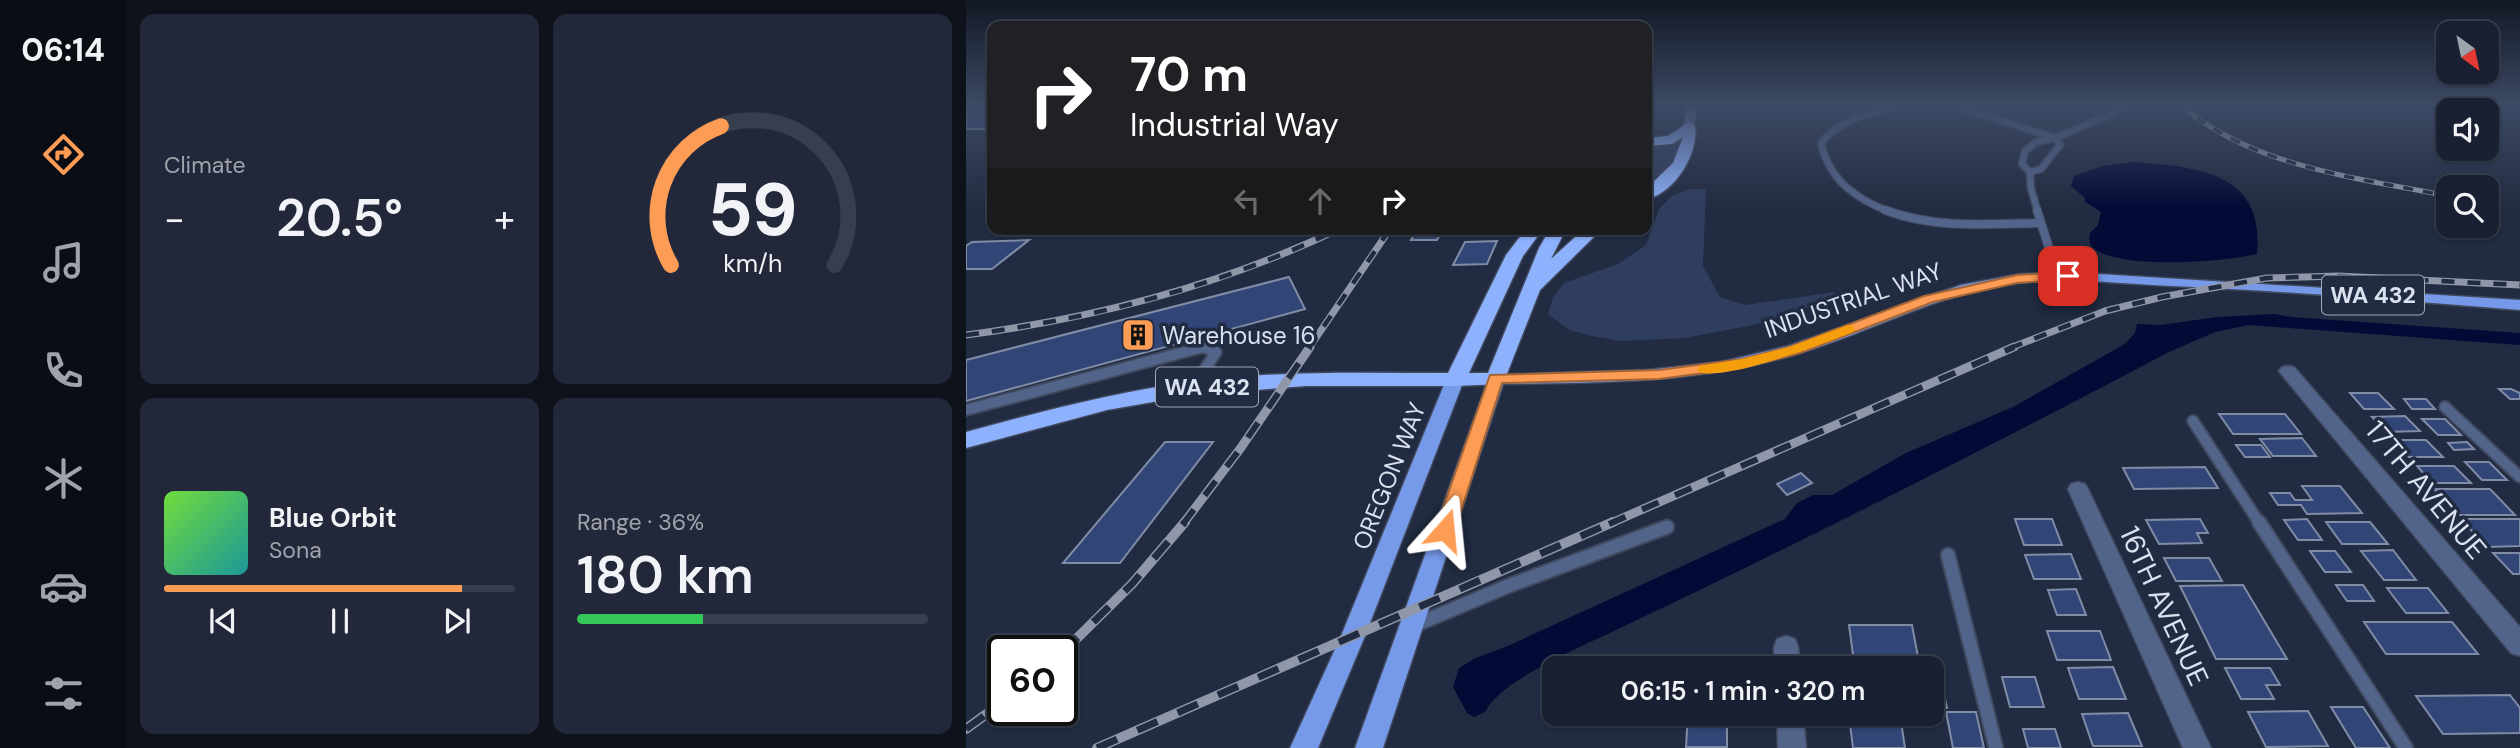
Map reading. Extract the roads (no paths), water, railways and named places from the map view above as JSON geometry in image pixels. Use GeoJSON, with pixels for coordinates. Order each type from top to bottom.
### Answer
{"type":"FeatureCollection","features":[{"type":"Feature","properties":{"kind":"highway"},"geometry":{"type":"LineString","coordinates":[[1652,142],[1672,140]]}},
{"type":"Feature","properties":{"kind":"highway"},"geometry":{"type":"LineString","coordinates":[[1652,191],[1685,157],[1691,140]]}},
{"type":"Feature","properties":{"kind":"highway","name":"OREGON WAY"},"geometry":{"type":"LineString","coordinates":[[1455,380],[1515,255],[1530,235]]}},
{"type":"Feature","properties":{"kind":"highway"},"geometry":{"type":"LineString","coordinates":[[1496,379],[1555,235]]}},
{"type":"Feature","properties":{"kind":"highway"},"geometry":{"type":"LineString","coordinates":[[1529,294],[1587,235]]}},
{"type":"Feature","properties":{"kind":"highway","name":"INDUSTRIAL WAY"},"geometry":{"type":"LineString","coordinates":[[1455,380],[1496,379]]}},
{"type":"Feature","properties":{"kind":"highway","name":"WA 432"},"geometry":{"type":"LineString","coordinates":[[966,440],[1078,410],[1193,388],[1289,380],[1455,380]]}},
{"type":"Feature","properties":{"kind":"main road","name":"INDUSTRIAL WAY"},"geometry":{"type":"LineString","coordinates":[[1496,379],[1659,374],[1743,364],[1794,350],[1929,299],[2017,279],[2057,277],[2226,284],[2520,305]]}},
{"type":"Feature","properties":{"kind":"main road"},"geometry":{"type":"LineString","coordinates":[[1369,748],[1496,379]]}},
{"type":"Feature","properties":{"kind":"main road","name":"OREGON WAY"},"geometry":{"type":"LineString","coordinates":[[1304,748],[1353,636],[1455,380]]}},
{"type":"Feature","properties":{"kind":"street","name":"17TH AVENUE"},"geometry":{"type":"LineString","coordinates":[[2288,371],[2520,645]]}},
{"type":"Feature","properties":{"kind":"street","name":"16TH AVENUE"},"geometry":{"type":"LineString","coordinates":[[2078,489],[2197,748]]}},
{"type":"Feature","properties":{"kind":"street"},"geometry":{"type":"LineString","coordinates":[[1790,726],[1791,748]]}},
{"type":"Feature","properties":{"kind":"lane"},"geometry":{"type":"LineString","coordinates":[[1824,140],[1821,144],[1828,167],[1849,192],[1889,212],[1932,223],[2041,223]]}},
{"type":"Feature","properties":{"kind":"lane"},"geometry":{"type":"LineString","coordinates":[[2046,140],[2036,142],[2025,151],[2022,164],[2030,172],[2031,188],[2057,277]]}},
{"type":"Feature","properties":{"kind":"lane"},"geometry":{"type":"LineString","coordinates":[[2030,172],[2041,169],[2060,145],[2056,140]]}},
{"type":"Feature","properties":{"kind":"lane"},"geometry":{"type":"LineString","coordinates":[[966,410],[1203,347],[1216,352],[1193,388]]}},
{"type":"Feature","properties":{"kind":"lane"},"geometry":{"type":"LineString","coordinates":[[2445,407],[2520,477]]}},
{"type":"Feature","properties":{"kind":"lane"},"geometry":{"type":"LineString","coordinates":[[2193,421],[2406,748]]}},
{"type":"Feature","properties":{"kind":"lane"},"geometry":{"type":"LineString","coordinates":[[1413,626],[1508,586],[1667,527]]}},
{"type":"Feature","properties":{"kind":"lane"},"geometry":{"type":"LineString","coordinates":[[1948,555],[1996,748]]}},
{"type":"Feature","properties":{"kind":"railway"},"geometry":{"type":"LineString","coordinates":[[2234,140],[2307,167],[2436,194]]}},
{"type":"Feature","properties":{"kind":"railway"},"geometry":{"type":"LineString","coordinates":[[966,335],[1063,319],[1157,297],[1249,267],[1326,235]]}},
{"type":"Feature","properties":{"kind":"railway"},"geometry":{"type":"LineString","coordinates":[[1309,348],[1386,235]]}},
{"type":"Feature","properties":{"kind":"railway"},"geometry":{"type":"LineString","coordinates":[[2010,348],[2105,311],[2162,297],[2267,278],[2338,276],[2520,285]]}},
{"type":"Feature","properties":{"kind":"railway"},"geometry":{"type":"LineString","coordinates":[[1183,524],[1240,449],[1310,347]]}},
{"type":"Feature","properties":{"kind":"railway"},"geometry":{"type":"LineString","coordinates":[[1609,524],[2014,347]]}},
{"type":"Feature","properties":{"kind":"railway"},"geometry":{"type":"LineString","coordinates":[[1078,637],[1132,584],[1185,522]]}},
{"type":"Feature","properties":{"kind":"railway"},"geometry":{"type":"LineString","coordinates":[[1097,748],[1613,522]]}},
{"type":"Feature","properties":{"kind":"railway"},"geometry":{"type":"LineString","coordinates":[[966,729],[987,714]]}},
{"type":"Feature","properties":{"kind":"place","name":"Warehouse 16"},"geometry":{"type":"Point","coordinates":[1138,335]}}]}
